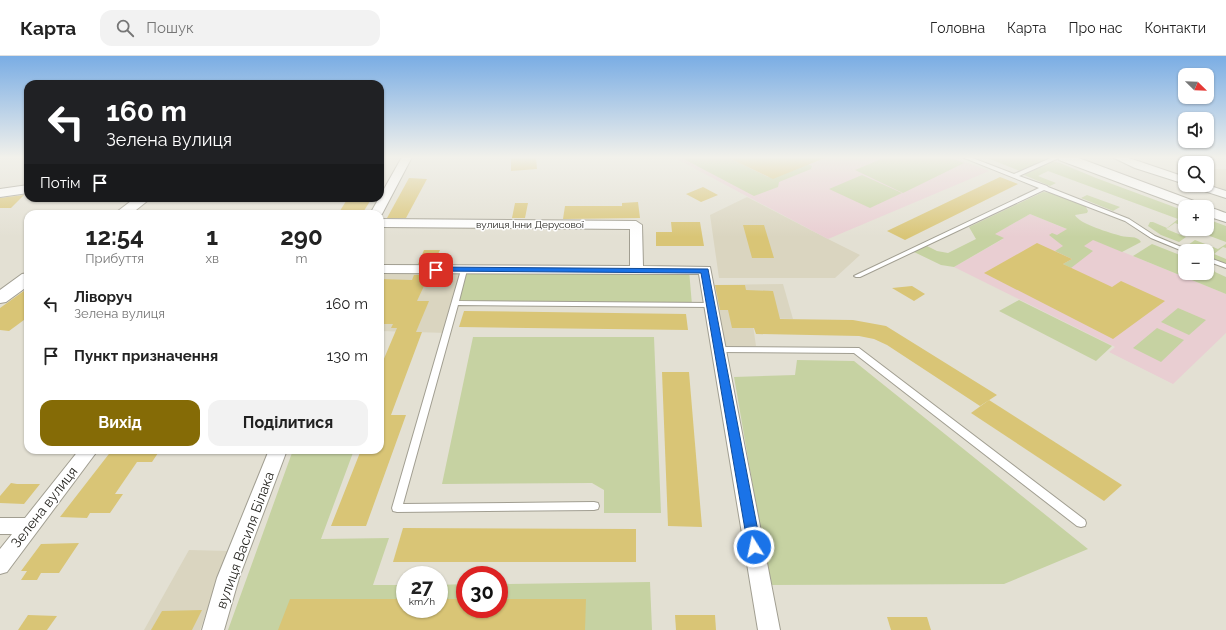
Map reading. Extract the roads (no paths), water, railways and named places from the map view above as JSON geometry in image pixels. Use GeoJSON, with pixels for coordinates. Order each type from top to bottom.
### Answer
{"type":"FeatureCollection","features":[{"type":"Feature","properties":{"kind":"street"},"geometry":{"type":"LineString","coordinates":[[384,199],[392,184]]}},
{"type":"Feature","properties":{"kind":"street"},"geometry":{"type":"LineString","coordinates":[[1135,184],[1178,200]]}},
{"type":"Feature","properties":{"kind":"street"},"geometry":{"type":"LineString","coordinates":[[0,193],[24,190]]}},
{"type":"Feature","properties":{"kind":"street"},"geometry":{"type":"LineString","coordinates":[[1214,191],[1226,195]]}},
{"type":"Feature","properties":{"kind":"street"},"geometry":{"type":"LineString","coordinates":[[127,210],[138,202]]}},
{"type":"Feature","properties":{"kind":"street"},"geometry":{"type":"LineString","coordinates":[[1214,214],[1226,218]]}},
{"type":"Feature","properties":{"kind":"street","name":"вулиця Інни Дерусової"},"geometry":{"type":"LineString","coordinates":[[384,223],[636,225],[637,270]]}},
{"type":"Feature","properties":{"kind":"street"},"geometry":{"type":"LineString","coordinates":[[384,269],[705,270],[769,630]]}},
{"type":"Feature","properties":{"kind":"street"},"geometry":{"type":"LineString","coordinates":[[0,298],[24,281]]}},
{"type":"Feature","properties":{"kind":"street","name":"Зелена вулиця"},"geometry":{"type":"LineString","coordinates":[[0,565],[86,454]]}},
{"type":"Feature","properties":{"kind":"street","name":"вулиця Василя Білака"},"geometry":{"type":"LineString","coordinates":[[213,630],[228,578],[276,454]]}},
{"type":"Feature","properties":{"kind":"street"},"geometry":{"type":"LineString","coordinates":[[0,526],[30,526]]}},
{"type":"Feature","properties":{"kind":"lane"},"geometry":{"type":"LineString","coordinates":[[1034,184],[1127,220],[1153,237],[1178,247]]}},
{"type":"Feature","properties":{"kind":"lane"},"geometry":{"type":"LineString","coordinates":[[858,276],[1045,188]]}},
{"type":"Feature","properties":{"kind":"lane"},"geometry":{"type":"LineString","coordinates":[[1214,262],[1226,266]]}},
{"type":"Feature","properties":{"kind":"lane"},"geometry":{"type":"LineString","coordinates":[[464,270],[397,508],[594,506]]}},
{"type":"Feature","properties":{"kind":"lane"},"geometry":{"type":"LineString","coordinates":[[455,303],[711,305]]}},
{"type":"Feature","properties":{"kind":"lane"},"geometry":{"type":"LineString","coordinates":[[719,350],[856,350],[1081,523]]}}]}
